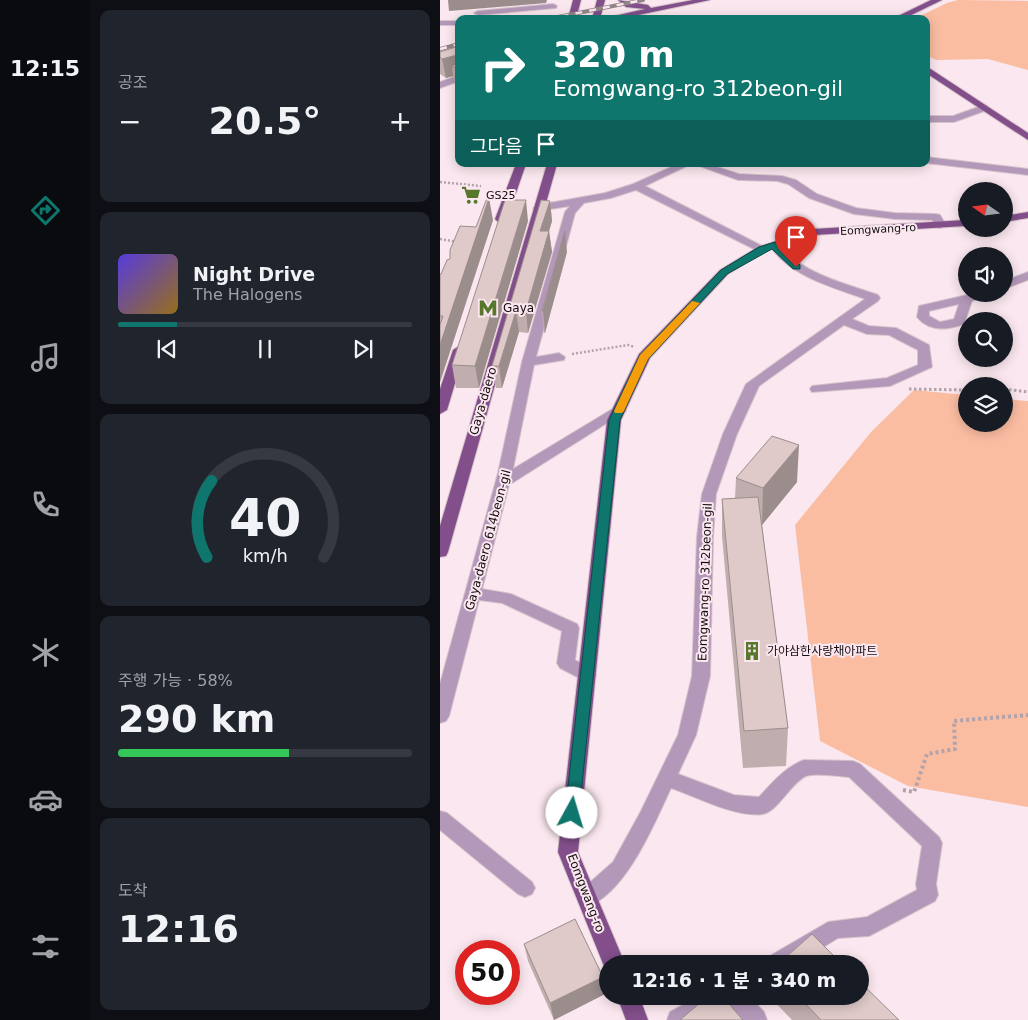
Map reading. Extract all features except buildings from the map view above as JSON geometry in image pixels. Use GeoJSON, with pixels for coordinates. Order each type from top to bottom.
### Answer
{"type":"FeatureCollection","features":[{"type":"Feature","properties":{"kind":"main road"},"geometry":{"type":"LineString","coordinates":[[573,15],[577,0]]}},
{"type":"Feature","properties":{"kind":"main road"},"geometry":{"type":"LineString","coordinates":[[597,15],[601,0]]}},
{"type":"Feature","properties":{"kind":"main road"},"geometry":{"type":"LineString","coordinates":[[611,15],[616,0]]}},
{"type":"Feature","properties":{"kind":"main road"},"geometry":{"type":"LineString","coordinates":[[622,0],[629,5],[662,8]]}},
{"type":"Feature","properties":{"kind":"main road"},"geometry":{"type":"LineString","coordinates":[[625,15],[706,0]]}},
{"type":"Feature","properties":{"kind":"main road"},"geometry":{"type":"LineString","coordinates":[[905,15],[938,0]]}},
{"type":"Feature","properties":{"kind":"main road"},"geometry":{"type":"LineString","coordinates":[[636,15],[646,11]]}},
{"type":"Feature","properties":{"kind":"main road"},"geometry":{"type":"LineString","coordinates":[[930,72],[1028,137]]}},
{"type":"Feature","properties":{"kind":"main road"},"geometry":{"type":"LineString","coordinates":[[498,227],[520,167]]}},
{"type":"Feature","properties":{"kind":"main road","name":"Gaya-daero"},"geometry":{"type":"LineString","coordinates":[[440,552],[551,167]]}},
{"type":"Feature","properties":{"kind":"main road"},"geometry":{"type":"LineString","coordinates":[[1013,218],[1028,215]]}},
{"type":"Feature","properties":{"kind":"main road","name":"Eomgwang-ro"},"geometry":{"type":"LineString","coordinates":[[610,955],[568,852],[614,420],[644,358],[724,272],[769,247],[813,232],[958,224]]}},
{"type":"Feature","properties":{"kind":"main road"},"geometry":{"type":"LineString","coordinates":[[440,410],[463,337]]}},
{"type":"Feature","properties":{"kind":"main road"},"geometry":{"type":"LineString","coordinates":[[631,1005],[637,1020]]}},
{"type":"Feature","properties":{"kind":"street"},"geometry":{"type":"LineString","coordinates":[[478,13],[554,3]]}},
{"type":"Feature","properties":{"kind":"street"},"geometry":{"type":"LineString","coordinates":[[549,15],[554,3]]}},
{"type":"Feature","properties":{"kind":"street"},"geometry":{"type":"LineString","coordinates":[[440,23],[455,22]]}},
{"type":"Feature","properties":{"kind":"street"},"geometry":{"type":"LineString","coordinates":[[440,84],[455,79]]}},
{"type":"Feature","properties":{"kind":"street"},"geometry":{"type":"LineString","coordinates":[[930,119],[954,119],[984,108]]}},
{"type":"Feature","properties":{"kind":"street"},"geometry":{"type":"LineString","coordinates":[[930,160],[1028,172]]}},
{"type":"Feature","properties":{"kind":"street"},"geometry":{"type":"LineString","coordinates":[[538,208],[607,196],[637,186],[679,167]]}},
{"type":"Feature","properties":{"kind":"street"},"geometry":{"type":"LineString","coordinates":[[708,167],[738,177],[778,178],[792,182],[813,196],[854,211],[895,216],[936,217],[940,225]]}},
{"type":"Feature","properties":{"kind":"street"},"geometry":{"type":"LineString","coordinates":[[637,186],[769,247]]}},
{"type":"Feature","properties":{"kind":"street","name":"Gaya-daero 614beon-gil"},"geometry":{"type":"LineString","coordinates":[[440,716],[503,482],[528,362],[570,212],[580,201]]}},
{"type":"Feature","properties":{"kind":"street","name":"Eomgwang-ro 312beon-gil"},"geometry":{"type":"LineString","coordinates":[[587,898],[620,868],[687,735],[701,676],[705,537],[709,494],[730,434],[753,384],[874,298],[796,267],[778,251],[769,247]]}},
{"type":"Feature","properties":{"kind":"street"},"geometry":{"type":"LineString","coordinates":[[1013,282],[1028,276]]}},
{"type":"Feature","properties":{"kind":"street"},"geometry":{"type":"LineString","coordinates":[[966,300],[960,321],[954,324],[936,326],[922,317],[923,309],[936,304],[966,300]]}},
{"type":"Feature","properties":{"kind":"street"},"geometry":{"type":"LineString","coordinates":[[817,389],[890,382],[925,367],[924,348],[892,331],[867,330],[844,320]]}},
{"type":"Feature","properties":{"kind":"street"},"geometry":{"type":"LineString","coordinates":[[528,362],[559,357]]}},
{"type":"Feature","properties":{"kind":"street"},"geometry":{"type":"LineString","coordinates":[[503,482],[619,411]]}},
{"type":"Feature","properties":{"kind":"street"},"geometry":{"type":"LineString","coordinates":[[474,594],[504,598],[571,628],[566,663],[587,675]]}},
{"type":"Feature","properties":{"kind":"street"},"geometry":{"type":"LineString","coordinates":[[666,778],[734,803],[763,806],[783,783],[804,768],[853,769],[932,843],[926,884],[928,895],[869,926],[835,930],[792,955]]}},
{"type":"Feature","properties":{"kind":"street"},"geometry":{"type":"LineString","coordinates":[[440,819],[525,888]]}},
{"type":"Feature","properties":{"kind":"street"},"geometry":{"type":"LineString","coordinates":[[678,1020],[704,1005]]}},
{"type":"Feature","properties":{"kind":"street"},"geometry":{"type":"LineString","coordinates":[[742,1005],[756,1020]]}},
{"type":"Feature","properties":{"kind":"path"},"geometry":{"type":"LineString","coordinates":[[440,182],[481,186]]}},
{"type":"Feature","properties":{"kind":"path"},"geometry":{"type":"LineString","coordinates":[[440,239],[460,242]]}},
{"type":"Feature","properties":{"kind":"path"},"geometry":{"type":"LineString","coordinates":[[559,357],[628,345],[650,351]]}},
{"type":"Feature","properties":{"kind":"path"},"geometry":{"type":"LineString","coordinates":[[875,383],[903,389],[958,390]]}},
{"type":"Feature","properties":{"kind":"path"},"geometry":{"type":"LineString","coordinates":[[1013,390],[1028,392]]}},
{"type":"Feature","properties":{"kind":"path"},"geometry":{"type":"LineString","coordinates":[[870,786],[914,792],[927,754],[955,749],[954,721],[1028,715]]}},
{"type":"Feature","properties":{"kind":"shaded area"},"geometry":{"type":"Polygon","coordinates":[[[958,0],[1028,1],[1028,70],[988,59],[936,60],[930,57],[930,15],[922,15],[958,0]]]}},
{"type":"Feature","properties":{"kind":"shaded area"},"geometry":{"type":"Polygon","coordinates":[[[914,390],[958,394],[958,432],[1013,432],[1013,400],[1028,401],[1028,807],[908,786],[820,741],[795,525],[871,432],[914,390]]]}},
{"type":"Feature","properties":{"kind":"railway"},"geometry":{"type":"LineString","coordinates":[[568,15],[643,0]]}},
{"type":"Feature","properties":{"kind":"railway"},"geometry":{"type":"LineString","coordinates":[[440,49],[455,45]]}},
{"type":"Feature","properties":{"kind":"slow traffic"},"geometry":{"type":"LineString","coordinates":[[619,411],[644,358],[695,303]]}},
{"type":"Feature","properties":{"kind":"place","name":"GS25"},"geometry":{"type":"Point","coordinates":[471,195]}},
{"type":"Feature","properties":{"kind":"place","name":"Gaya"},"geometry":{"type":"Point","coordinates":[488,308]}},
{"type":"Feature","properties":{"kind":"place","name":"가야삼한사랑채아파트"},"geometry":{"type":"Point","coordinates":[752,651]}},
{"type":"Feature","properties":{"kind":"route"},"geometry":{"type":"LineString","coordinates":[[572,813],[614,420],[644,358],[724,272],[762,249],[775,245],[778,251],[796,267]]}}]}
